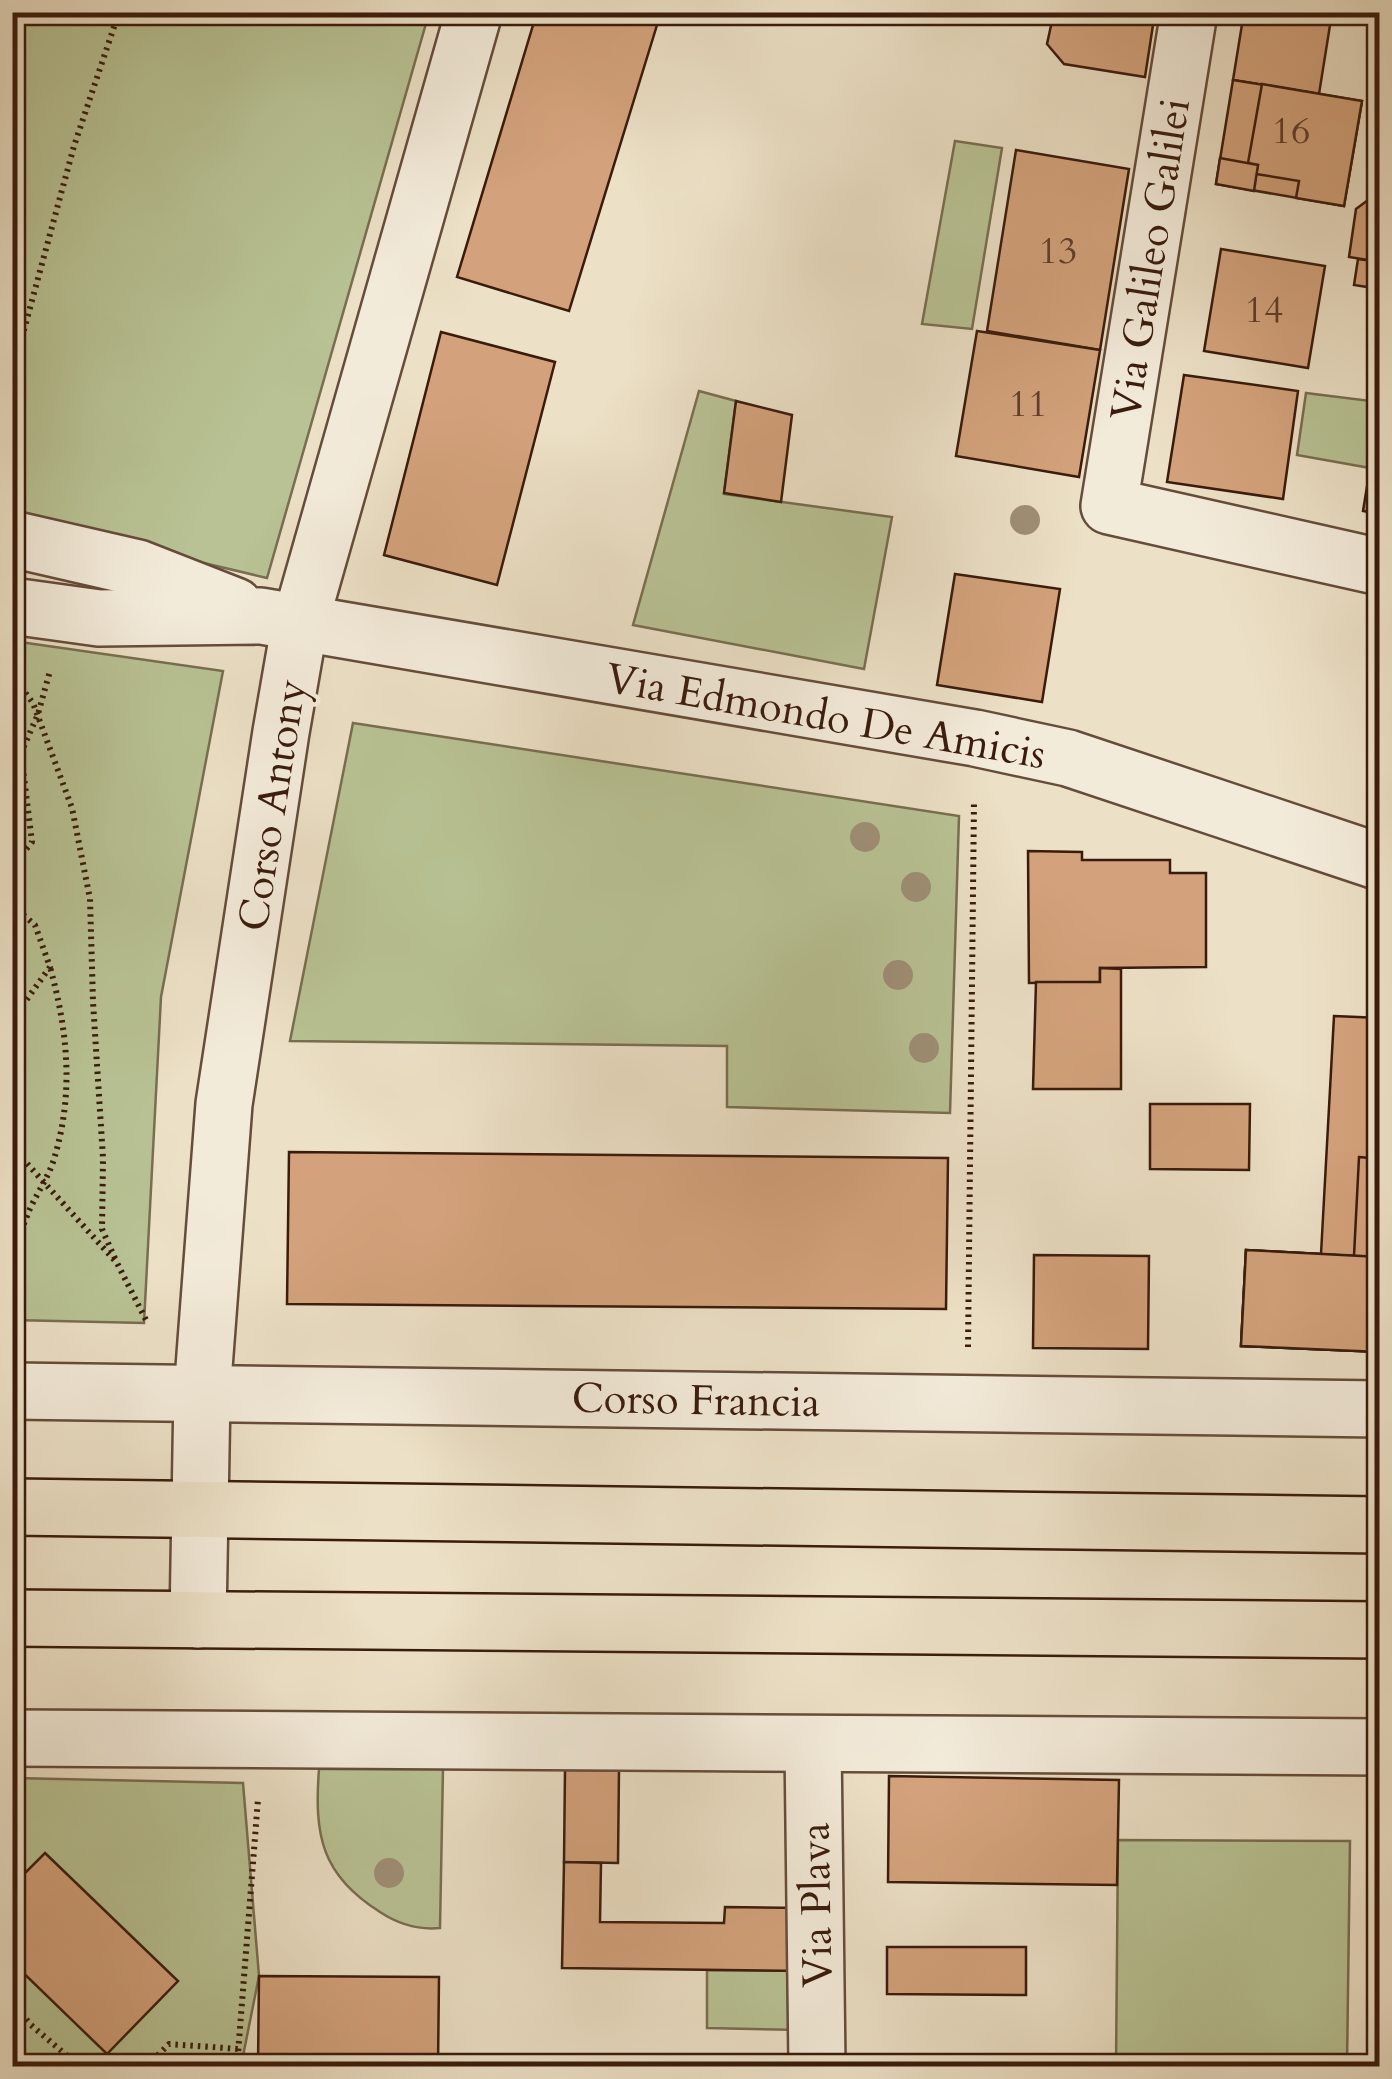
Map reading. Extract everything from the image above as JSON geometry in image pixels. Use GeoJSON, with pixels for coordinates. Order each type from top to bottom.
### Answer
{"type":"FeatureCollection","features":[{"type":"Feature","properties":{"kind":"main road"},"geometry":{"type":"LineString","coordinates":[[12,1507],[1380,1525]]}},
{"type":"Feature","properties":{"kind":"main road"},"geometry":{"type":"LineString","coordinates":[[12,1618],[1380,1630]]}},
{"type":"Feature","properties":{"kind":"street","name":"Corso Antony"},"geometry":{"type":"LineString","coordinates":[[198,1620],[200,1508],[183,1393],[281,732],[281,619],[474,12]]}},
{"type":"Feature","properties":{"kind":"street","name":"Via Galileo Galilei"},"geometry":{"type":"LineString","coordinates":[[1189,12],[1109,506],[1380,566]]}},
{"type":"Feature","properties":{"kind":"street","name":"Via Edmondo De Amicis"},"geometry":{"type":"LineString","coordinates":[[12,540],[138,568],[281,619]]}},
{"type":"Feature","properties":{"kind":"street","name":"Via Edmondo De Amicis"},"geometry":{"type":"LineString","coordinates":[[12,606],[99,618],[281,619],[975,738],[1068,758],[1380,862]]}},
{"type":"Feature","properties":{"kind":"street","name":"Corso Francia"},"geometry":{"type":"LineString","coordinates":[[12,1391],[1380,1409]]}},
{"type":"Feature","properties":{"kind":"street"},"geometry":{"type":"LineString","coordinates":[[12,1738],[1380,1747]]}},
{"type":"Feature","properties":{"kind":"street","name":"Via Plava"},"geometry":{"type":"LineString","coordinates":[[813,1744],[817,2066]]}},
{"type":"Feature","properties":{"kind":"path"},"geometry":{"type":"LineString","coordinates":[[12,374],[74,146],[118,12]]}},
{"type":"Feature","properties":{"kind":"path"},"geometry":{"type":"LineString","coordinates":[[21,753],[38,714],[52,664]]}},
{"type":"Feature","properties":{"kind":"path"},"geometry":{"type":"LineString","coordinates":[[12,675],[34,703],[72,808],[90,898],[103,1158],[102,1228],[183,1393]]}},
{"type":"Feature","properties":{"kind":"path"},"geometry":{"type":"LineString","coordinates":[[968,1402],[975,738]]}},
{"type":"Feature","properties":{"kind":"path"},"geometry":{"type":"LineString","coordinates":[[12,740],[21,753],[32,842],[12,866]]}},
{"type":"Feature","properties":{"kind":"path"},"geometry":{"type":"LineString","coordinates":[[12,905],[34,925],[62,1009],[67,1044],[67,1082],[54,1162],[27,1214],[12,1260]]}},
{"type":"Feature","properties":{"kind":"path"},"geometry":{"type":"LineString","coordinates":[[12,1020],[50,967]]}},
{"type":"Feature","properties":{"kind":"path"},"geometry":{"type":"LineString","coordinates":[[12,1147],[117,1263]]}},
{"type":"Feature","properties":{"kind":"path"},"geometry":{"type":"LineString","coordinates":[[237,2066],[263,1740]]}},
{"type":"Feature","properties":{"kind":"path"},"geometry":{"type":"LineString","coordinates":[[12,2002],[31,2025],[78,2066]]}},
{"type":"Feature","properties":{"kind":"path"},"geometry":{"type":"LineString","coordinates":[[147,2066],[170,2044],[239,2050]]}},
{"type":"Feature","properties":{"kind":"green space"},"geometry":{"type":"Polygon","coordinates":[[[13,13],[429,13],[267,578],[13,518],[13,13]]]}},
{"type":"Feature","properties":{"kind":"green space"},"geometry":{"type":"Polygon","coordinates":[[[955,141],[1002,148],[972,329],[922,324],[955,141]]]}},
{"type":"Feature","properties":{"kind":"green space"},"geometry":{"type":"Polygon","coordinates":[[[699,391],[736,401],[724,494],[892,517],[864,669],[633,625],[699,391]]]}},
{"type":"Feature","properties":{"kind":"green space"},"geometry":{"type":"Polygon","coordinates":[[[1306,393],[1379,402],[1370,468],[1297,455],[1306,393]]]}},
{"type":"Feature","properties":{"kind":"green space"},"geometry":{"type":"Polygon","coordinates":[[[13,641],[223,671],[161,997],[144,1323],[13,1320],[13,641]]]}},
{"type":"Feature","properties":{"kind":"green space"},"geometry":{"type":"Polygon","coordinates":[[[353,723],[959,816],[950,1113],[727,1107],[727,1046],[290,1041],[353,723]]]}},
{"type":"Feature","properties":{"kind":"green space"},"geometry":{"type":"Polygon","coordinates":[[[319,1769],[443,1769],[440,1928],[416,1927],[394,1920],[360,1898],[333,1868],[318,1814],[319,1769]]]}},
{"type":"Feature","properties":{"kind":"green space"},"geometry":{"type":"Polygon","coordinates":[[[13,1778],[243,1783],[259,1976],[241,2066],[13,2066],[13,1778]]]}},
{"type":"Feature","properties":{"kind":"green space"},"geometry":{"type":"Polygon","coordinates":[[[1118,1840],[1350,1841],[1347,2066],[1116,2066],[1118,1840]]]}},
{"type":"Feature","properties":{"kind":"green space"},"geometry":{"type":"Polygon","coordinates":[[[707,1970],[800,1971],[800,2030],[707,2028],[707,1970]]]}},
{"type":"Feature","properties":{"kind":"building"},"geometry":{"type":"Polygon","coordinates":[[[537,12],[661,12],[569,311],[457,277],[537,12]]]}},
{"type":"Feature","properties":{"kind":"building"},"geometry":{"type":"Polygon","coordinates":[[[1054,12],[1155,12],[1145,77],[1064,64],[1047,44],[1054,12]]]}},
{"type":"Feature","properties":{"kind":"building"},"geometry":{"type":"Polygon","coordinates":[[[1244,12],[1287,12],[1331,19],[1319,94],[1233,80],[1244,12]]]}},
{"type":"Feature","properties":{"kind":"building"},"geometry":{"type":"Polygon","coordinates":[[[1287,12],[1332,12],[1331,19],[1287,12]]]}},
{"type":"Feature","properties":{"kind":"building"},"geometry":{"type":"Polygon","coordinates":[[[1233,80],[1362,101],[1344,206],[1216,184],[1233,80]]]}},
{"type":"Feature","properties":{"kind":"building"},"geometry":{"type":"Polygon","coordinates":[[[1262,84],[1362,101],[1344,206],[1296,198],[1299,181],[1256,174],[1258,165],[1248,163],[1262,84]]]}},
{"type":"Feature","properties":{"kind":"building"},"geometry":{"type":"Polygon","coordinates":[[[1016,150],[1129,169],[1100,350],[987,331],[1016,150]]]}},
{"type":"Feature","properties":{"kind":"building"},"geometry":{"type":"Polygon","coordinates":[[[1220,158],[1258,165],[1254,191],[1216,184],[1220,158]]]}},
{"type":"Feature","properties":{"kind":"building"},"geometry":{"type":"Polygon","coordinates":[[[1368,200],[1380,202],[1380,262],[1349,257],[1356,209],[1368,200]]]}},
{"type":"Feature","properties":{"kind":"building"},"geometry":{"type":"Polygon","coordinates":[[[1221,249],[1325,266],[1308,368],[1204,351],[1221,249]]]}},
{"type":"Feature","properties":{"kind":"building"},"geometry":{"type":"Polygon","coordinates":[[[1358,259],[1380,262],[1380,289],[1354,285],[1358,259]]]}},
{"type":"Feature","properties":{"kind":"building"},"geometry":{"type":"Polygon","coordinates":[[[977,331],[1100,350],[1079,477],[956,456],[977,331]]]}},
{"type":"Feature","properties":{"kind":"building"},"geometry":{"type":"Polygon","coordinates":[[[441,332],[555,362],[497,585],[384,555],[441,332]]]}},
{"type":"Feature","properties":{"kind":"building"},"geometry":{"type":"Polygon","coordinates":[[[1184,375],[1298,391],[1283,499],[1167,482],[1184,375]]]}},
{"type":"Feature","properties":{"kind":"building"},"geometry":{"type":"Polygon","coordinates":[[[736,401],[792,415],[781,502],[724,493],[736,401]]]}},
{"type":"Feature","properties":{"kind":"building"},"geometry":{"type":"Polygon","coordinates":[[[1380,407],[1380,514],[1363,511],[1380,407]]]}},
{"type":"Feature","properties":{"kind":"building"},"geometry":{"type":"Polygon","coordinates":[[[955,574],[1060,589],[1042,702],[937,685],[955,574]]]}},
{"type":"Feature","properties":{"kind":"building"},"geometry":{"type":"Polygon","coordinates":[[[1028,851],[1082,852],[1082,860],[1170,860],[1170,873],[1206,873],[1206,967],[1100,968],[1100,982],[1029,983],[1028,851]]]}},
{"type":"Feature","properties":{"kind":"building"},"geometry":{"type":"Polygon","coordinates":[[[1100,968],[1121,969],[1121,1089],[1033,1089],[1036,982],[1100,982],[1100,968]]]}},
{"type":"Feature","properties":{"kind":"building"},"geometry":{"type":"Polygon","coordinates":[[[1334,1016],[1380,1018],[1380,1352],[1241,1346],[1246,1250],[1321,1254],[1334,1016]]]}},
{"type":"Feature","properties":{"kind":"building"},"geometry":{"type":"Polygon","coordinates":[[[1150,1104],[1250,1104],[1249,1170],[1150,1169],[1150,1104]]]}},
{"type":"Feature","properties":{"kind":"building"},"geometry":{"type":"Polygon","coordinates":[[[289,1152],[948,1158],[946,1309],[287,1304],[289,1152]]]}},
{"type":"Feature","properties":{"kind":"building"},"geometry":{"type":"Polygon","coordinates":[[[1359,1157],[1380,1159],[1380,1352],[1241,1346],[1246,1250],[1354,1256],[1359,1157]]]}},
{"type":"Feature","properties":{"kind":"building"},"geometry":{"type":"Polygon","coordinates":[[[1246,1250],[1380,1257],[1380,1352],[1241,1346],[1246,1250]]]}},
{"type":"Feature","properties":{"kind":"building"},"geometry":{"type":"Polygon","coordinates":[[[1034,1255],[1149,1256],[1148,1349],[1033,1348],[1034,1255]]]}},
{"type":"Feature","properties":{"kind":"building"},"geometry":{"type":"Polygon","coordinates":[[[565,1770],[619,1770],[618,1863],[564,1862],[565,1770]]]}},
{"type":"Feature","properties":{"kind":"building"},"geometry":{"type":"Polygon","coordinates":[[[889,1776],[1119,1780],[1117,1885],[888,1882],[889,1776]]]}},
{"type":"Feature","properties":{"kind":"building"},"geometry":{"type":"Polygon","coordinates":[[[45,1853],[178,1981],[107,2054],[12,1962],[12,1886],[45,1853]]]}},
{"type":"Feature","properties":{"kind":"building"},"geometry":{"type":"Polygon","coordinates":[[[564,1862],[601,1863],[600,1922],[724,1923],[725,1907],[801,1908],[800,1971],[562,1968],[564,1862]]]}},
{"type":"Feature","properties":{"kind":"building"},"geometry":{"type":"Polygon","coordinates":[[[887,1947],[1026,1947],[1026,1995],[887,1994],[887,1947]]]}},
{"type":"Feature","properties":{"kind":"building"},"geometry":{"type":"Polygon","coordinates":[[[259,1976],[439,1977],[438,2066],[258,2066],[259,1976]]]}}]}
